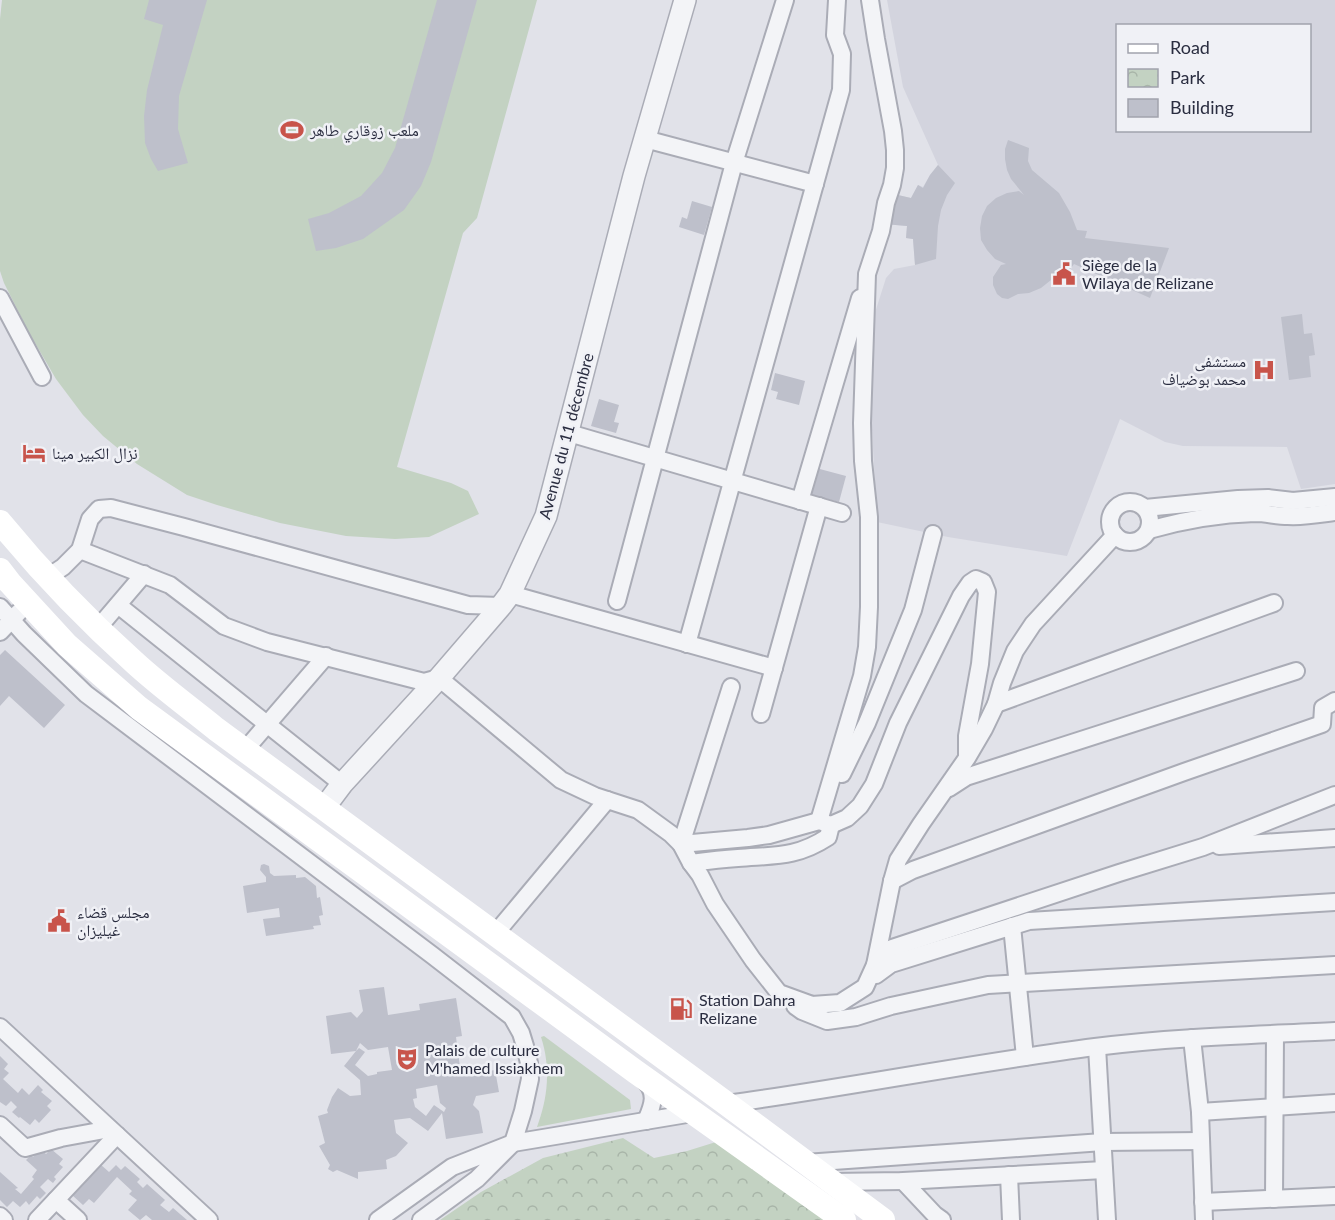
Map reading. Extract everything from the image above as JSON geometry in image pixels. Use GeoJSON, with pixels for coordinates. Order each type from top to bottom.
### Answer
{"type":"FeatureCollection","features":[{"type":"Feature","properties":{"kind":"main road"},"geometry":{"type":"LineString","coordinates":[[0,522],[28,556],[98,628],[135,663],[216,729],[883,1220]]}},
{"type":"Feature","properties":{"kind":"main road"},"geometry":{"type":"LineString","coordinates":[[0,570],[67,645],[139,708],[636,1072],[844,1220]]}},
{"type":"Feature","properties":{"kind":"street","name":"Avenue du 11 décembre"},"geometry":{"type":"LineString","coordinates":[[324,808],[342,784],[440,678],[505,600],[546,516],[634,176],[685,0]]}},
{"type":"Feature","properties":{"kind":"street"},"geometry":{"type":"LineString","coordinates":[[617,601],[734,163],[785,0]]}},
{"type":"Feature","properties":{"kind":"street"},"geometry":{"type":"LineString","coordinates":[[687,644],[841,90],[842,54],[835,35],[837,0]]}},
{"type":"Feature","properties":{"kind":"street"},"geometry":{"type":"LineString","coordinates":[[800,501],[881,231],[895,168],[893,131],[870,0]]}},
{"type":"Feature","properties":{"kind":"street"},"geometry":{"type":"LineString","coordinates":[[645,139],[815,184]]}},
{"type":"Feature","properties":{"kind":"street"},"geometry":{"type":"LineString","coordinates":[[691,863],[781,856],[801,852],[828,837],[825,823],[862,676],[867,647],[869,517],[863,461],[862,423],[867,274]]}},
{"type":"Feature","properties":{"kind":"street"},"geometry":{"type":"LineString","coordinates":[[0,298],[42,377]]}},
{"type":"Feature","properties":{"kind":"street"},"geometry":{"type":"LineString","coordinates":[[569,433],[842,513]]}},
{"type":"Feature","properties":{"kind":"street"},"geometry":{"type":"LineString","coordinates":[[1144,508],[1150,519],[1149,530],[1145,536],[1133,542],[1120,540],[1114,535],[1110,517],[1117,507],[1128,502],[1144,508],[1238,499],[1268,498],[1293,501],[1335,497]]}},
{"type":"Feature","properties":{"kind":"street"},"geometry":{"type":"LineString","coordinates":[[761,714],[819,506]]}},
{"type":"Feature","properties":{"kind":"street"},"geometry":{"type":"LineString","coordinates":[[48,577],[63,567],[80,549],[90,519],[99,509],[111,508],[468,605],[505,600],[687,644],[774,668]]}},
{"type":"Feature","properties":{"kind":"street"},"geometry":{"type":"LineString","coordinates":[[1149,530],[1179,522],[1230,514],[1259,513],[1288,516],[1335,512]]}},
{"type":"Feature","properties":{"kind":"street"},"geometry":{"type":"LineString","coordinates":[[825,823],[913,610],[933,534]]}},
{"type":"Feature","properties":{"kind":"street"},"geometry":{"type":"LineString","coordinates":[[779,993],[812,1005],[840,1003],[865,987],[875,965],[898,860],[968,758],[996,704],[1015,651],[1033,624],[1114,535]]}},
{"type":"Feature","properties":{"kind":"street"},"geometry":{"type":"LineString","coordinates":[[80,549],[170,585],[224,626],[267,642],[424,682],[440,678],[561,780],[607,800],[638,810],[671,834],[681,844],[715,904],[753,960],[779,993],[802,1011],[827,1021],[856,1017],[891,1006],[988,986],[1335,965]]}},
{"type":"Feature","properties":{"kind":"street"},"geometry":{"type":"LineString","coordinates":[[98,628],[144,574]]}},
{"type":"Feature","properties":{"kind":"street"},"geometry":{"type":"LineString","coordinates":[[681,844],[759,837],[847,818],[860,806],[874,784],[898,723],[961,596],[970,583],[976,579],[983,582],[987,592],[980,664],[967,736],[968,758]]}},
{"type":"Feature","properties":{"kind":"street"},"geometry":{"type":"LineString","coordinates":[[6,626],[28,603]]}},
{"type":"Feature","properties":{"kind":"street"},"geometry":{"type":"LineString","coordinates":[[996,704],[1274,603]]}},
{"type":"Feature","properties":{"kind":"street"},"geometry":{"type":"LineString","coordinates":[[118,605],[342,784]]}},
{"type":"Feature","properties":{"kind":"street"},"geometry":{"type":"LineString","coordinates":[[0,607],[6,626],[24,634],[86,694],[512,1017],[525,1046],[530,1079],[513,1143],[477,1179],[421,1220]]}},
{"type":"Feature","properties":{"kind":"street"},"geometry":{"type":"LineString","coordinates":[[245,750],[326,656]]}},
{"type":"Feature","properties":{"kind":"street"},"geometry":{"type":"LineString","coordinates":[[946,790],[966,777],[1296,671]]}},
{"type":"Feature","properties":{"kind":"street"},"geometry":{"type":"LineString","coordinates":[[681,844],[731,687]]}},
{"type":"Feature","properties":{"kind":"street"},"geometry":{"type":"LineString","coordinates":[[892,881],[914,870],[1322,724],[1323,708],[1335,701]]}},
{"type":"Feature","properties":{"kind":"street"},"geometry":{"type":"LineString","coordinates":[[875,965],[892,948],[1203,847],[1335,795]]}},
{"type":"Feature","properties":{"kind":"street"},"geometry":{"type":"LineString","coordinates":[[495,934],[607,800]]}},
{"type":"Feature","properties":{"kind":"street"},"geometry":{"type":"LineString","coordinates":[[1203,847],[1335,838]]}},
{"type":"Feature","properties":{"kind":"street"},"geometry":{"type":"LineString","coordinates":[[868,981],[891,964],[1029,921],[1335,902]]}},
{"type":"Feature","properties":{"kind":"street"},"geometry":{"type":"LineString","coordinates":[[1012,926],[1025,1057]]}},
{"type":"Feature","properties":{"kind":"street"},"geometry":{"type":"LineString","coordinates":[[0,1027],[209,1220]]}},
{"type":"Feature","properties":{"kind":"street"},"geometry":{"type":"LineString","coordinates":[[727,1104],[1097,1047],[1192,1038],[1335,1031]]}},
{"type":"Feature","properties":{"kind":"street"},"geometry":{"type":"LineString","coordinates":[[1274,1199],[1275,1034]]}},
{"type":"Feature","properties":{"kind":"street"},"geometry":{"type":"LineString","coordinates":[[1192,1038],[1200,1112],[1204,1220]]}},
{"type":"Feature","properties":{"kind":"street"},"geometry":{"type":"LineString","coordinates":[[1097,1047],[1107,1220]]}},
{"type":"Feature","properties":{"kind":"street"},"geometry":{"type":"LineString","coordinates":[[636,1072],[650,1085],[654,1104],[646,1121]]}},
{"type":"Feature","properties":{"kind":"street"},"geometry":{"type":"LineString","coordinates":[[1200,1112],[1335,1103]]}},
{"type":"Feature","properties":{"kind":"street"},"geometry":{"type":"LineString","coordinates":[[378,1220],[453,1167],[513,1143],[693,1113]]}},
{"type":"Feature","properties":{"kind":"street"},"geometry":{"type":"LineString","coordinates":[[0,1125],[25,1148],[61,1138],[113,1132]]}},
{"type":"Feature","properties":{"kind":"street"},"geometry":{"type":"LineString","coordinates":[[37,1220],[113,1132]]}},
{"type":"Feature","properties":{"kind":"street"},"geometry":{"type":"LineString","coordinates":[[805,1163],[1103,1142],[1201,1141]]}},
{"type":"Feature","properties":{"kind":"street"},"geometry":{"type":"LineString","coordinates":[[831,1182],[1104,1170]]}},
{"type":"Feature","properties":{"kind":"street"},"geometry":{"type":"LineString","coordinates":[[1009,1175],[1011,1220]]}},
{"type":"Feature","properties":{"kind":"street"},"geometry":{"type":"LineString","coordinates":[[903,1180],[942,1220]]}},
{"type":"Feature","properties":{"kind":"street"},"geometry":{"type":"LineString","coordinates":[[1203,1202],[1335,1196]]}},
{"type":"Feature","properties":{"kind":"street"},"geometry":{"type":"LineString","coordinates":[[56,1200],[78,1220]]}},
{"type":"Feature","properties":{"kind":"shaded area","name":"Siège de la Wilaya de Relizane"},"geometry":{"type":"Polygon","coordinates":[[[887,0],[1335,0],[1335,484],[1301,489],[1287,447],[1183,446],[1165,442],[1120,419],[1067,556],[948,537],[877,522],[870,392],[873,319],[886,278],[894,269],[915,265],[913,239],[906,238],[907,226],[884,224],[889,193],[911,198],[918,185],[923,187],[938,165],[903,87],[887,0]]]}},
{"type":"Feature","properties":{"kind":"green space"},"geometry":{"type":"Polygon","coordinates":[[[2,0],[537,0],[477,218],[463,233],[397,467],[451,483],[468,491],[479,514],[429,537],[395,539],[346,536],[280,523],[187,495],[137,464],[103,436],[83,415],[56,379],[28,331],[0,271],[0,19],[2,0]]]}},
{"type":"Feature","properties":{"kind":"green space"},"geometry":{"type":"Polygon","coordinates":[[[544,1036],[630,1100],[631,1109],[537,1127],[544,1105],[547,1083],[546,1060],[541,1037],[544,1036]]]}},
{"type":"Feature","properties":{"kind":"green space"},"geometry":{"type":"Polygon","coordinates":[[[623,1138],[654,1158],[716,1142],[833,1220],[440,1220],[481,1192],[543,1158],[623,1138]]]}},
{"type":"Feature","properties":{"kind":"building"},"geometry":{"type":"Polygon","coordinates":[[[149,0],[207,0],[179,96],[178,129],[188,163],[158,171],[145,143],[144,116],[147,90],[163,25],[144,19],[149,0]]]}},
{"type":"Feature","properties":{"kind":"building"},"geometry":{"type":"Polygon","coordinates":[[[437,0],[477,0],[431,162],[421,186],[404,210],[363,239],[336,248],[316,251],[308,219],[329,213],[361,196],[382,173],[395,148],[437,0]]]}},
{"type":"Feature","properties":{"kind":"building"},"geometry":{"type":"Polygon","coordinates":[[[1008,140],[1029,148],[1028,161],[1032,170],[1059,193],[1077,230],[1087,231],[1085,238],[1169,248],[1150,298],[1074,264],[1066,275],[1061,272],[1041,288],[1029,293],[1018,294],[1008,299],[997,294],[993,285],[993,277],[1001,265],[1006,264],[995,259],[987,250],[981,240],[980,228],[987,206],[996,198],[1019,191],[1024,195],[1007,170],[1005,149],[1008,140]]]}},
{"type":"Feature","properties":{"kind":"building"},"geometry":{"type":"Polygon","coordinates":[[[938,165],[955,183],[941,210],[936,259],[915,265],[913,239],[906,238],[907,226],[884,224],[889,193],[911,198],[918,185],[923,188],[938,165]]]}},
{"type":"Feature","properties":{"kind":"building"},"geometry":{"type":"Polygon","coordinates":[[[692,201],[712,207],[704,235],[679,227],[682,217],[687,219],[692,201]]]}},
{"type":"Feature","properties":{"kind":"building"},"geometry":{"type":"Polygon","coordinates":[[[1302,314],[1304,334],[1312,333],[1315,355],[1309,356],[1311,377],[1289,380],[1281,317],[1302,314]]]}},
{"type":"Feature","properties":{"kind":"building"},"geometry":{"type":"Polygon","coordinates":[[[775,373],[805,381],[799,405],[776,399],[778,392],[771,390],[775,373]]]}},
{"type":"Feature","properties":{"kind":"building"},"geometry":{"type":"Polygon","coordinates":[[[599,399],[619,405],[614,422],[619,423],[616,433],[591,426],[599,399]]]}},
{"type":"Feature","properties":{"kind":"building"},"geometry":{"type":"Polygon","coordinates":[[[816,468],[846,476],[839,502],[809,494],[816,468]]]}},
{"type":"Feature","properties":{"kind":"building"},"geometry":{"type":"Polygon","coordinates":[[[5,650],[65,705],[44,728],[9,696],[0,706],[0,655],[5,650]]]}},
{"type":"Feature","properties":{"kind":"building"},"geometry":{"type":"Polygon","coordinates":[[[261,865],[269,866],[270,873],[274,876],[305,877],[316,886],[317,898],[320,897],[323,915],[319,916],[321,925],[313,926],[314,929],[266,936],[263,919],[280,917],[279,908],[247,913],[243,886],[266,882],[266,877],[260,870],[261,865]]]}},
{"type":"Feature","properties":{"kind":"building"},"geometry":{"type":"Polygon","coordinates":[[[384,987],[388,1015],[420,1010],[419,1004],[456,998],[462,1036],[456,1037],[461,1075],[495,1070],[499,1092],[476,1096],[473,1105],[479,1111],[483,1133],[446,1139],[442,1113],[428,1131],[410,1118],[394,1120],[396,1133],[408,1143],[396,1156],[386,1160],[387,1169],[358,1172],[358,1179],[337,1170],[333,1172],[328,1169],[330,1165],[319,1146],[325,1143],[318,1116],[328,1113],[332,1097],[338,1088],[350,1096],[361,1095],[360,1080],[344,1066],[356,1051],[331,1054],[326,1016],[351,1012],[357,1018],[363,1011],[359,990],[384,987]],[[360,1043],[356,1051],[359,1048],[365,1052],[355,1065],[368,1076],[392,1070],[388,1047],[368,1050],[360,1043]],[[437,1085],[416,1089],[417,1098],[413,1099],[415,1107],[426,1116],[434,1105],[444,1112],[446,1108],[440,1103],[437,1085]]]}},
{"type":"Feature","properties":{"kind":"building"},"geometry":{"type":"Polygon","coordinates":[[[0,1056],[8,1064],[4,1069],[9,1073],[3,1079],[18,1093],[22,1088],[29,1095],[38,1085],[43,1090],[41,1092],[52,1101],[47,1106],[51,1110],[39,1123],[35,1119],[30,1125],[19,1118],[12,1112],[17,1107],[11,1101],[6,1106],[0,1102],[0,1056]]]}},
{"type":"Feature","properties":{"kind":"building"},"geometry":{"type":"Polygon","coordinates":[[[41,1149],[46,1154],[51,1149],[63,1159],[59,1164],[63,1167],[54,1177],[56,1179],[53,1183],[48,1179],[40,1187],[46,1193],[40,1199],[37,1196],[29,1205],[26,1201],[20,1207],[13,1201],[7,1207],[0,1200],[0,1172],[18,1188],[15,1189],[21,1194],[34,1179],[32,1177],[37,1170],[26,1160],[41,1149]]]}},
{"type":"Feature","properties":{"kind":"building"},"geometry":{"type":"Polygon","coordinates":[[[100,1164],[109,1172],[116,1165],[121,1170],[125,1166],[140,1179],[137,1182],[143,1188],[147,1184],[165,1200],[160,1205],[169,1212],[173,1208],[187,1220],[152,1220],[146,1215],[140,1220],[128,1210],[137,1200],[129,1194],[132,1191],[117,1177],[94,1203],[89,1199],[83,1205],[72,1195],[100,1164]]]}},
{"type":"Feature","properties":{"kind":"place","name":"ملعب زوقاري طاهر"},"geometry":{"type":"Point","coordinates":[292,130]}},
{"type":"Feature","properties":{"kind":"place","name":"Siège de la Wilaya de Relizane"},"geometry":{"type":"Point","coordinates":[1064,274]}},
{"type":"Feature","properties":{"kind":"place","name":"مستشفى محمد بوضياف"},"geometry":{"type":"Point","coordinates":[1264,370]}},
{"type":"Feature","properties":{"kind":"place","name":"نزال الكبير مينا"},"geometry":{"type":"Point","coordinates":[34,453]}},
{"type":"Feature","properties":{"kind":"place","name":"مجلس قضاء غيليزان"},"geometry":{"type":"Point","coordinates":[59,921]}},
{"type":"Feature","properties":{"kind":"place","name":"Station Dahra Relizane"},"geometry":{"type":"Point","coordinates":[681,1009]}},
{"type":"Feature","properties":{"kind":"place","name":"Palais de culture M'hamed Issiakhem"},"geometry":{"type":"Point","coordinates":[407,1059]}}]}
